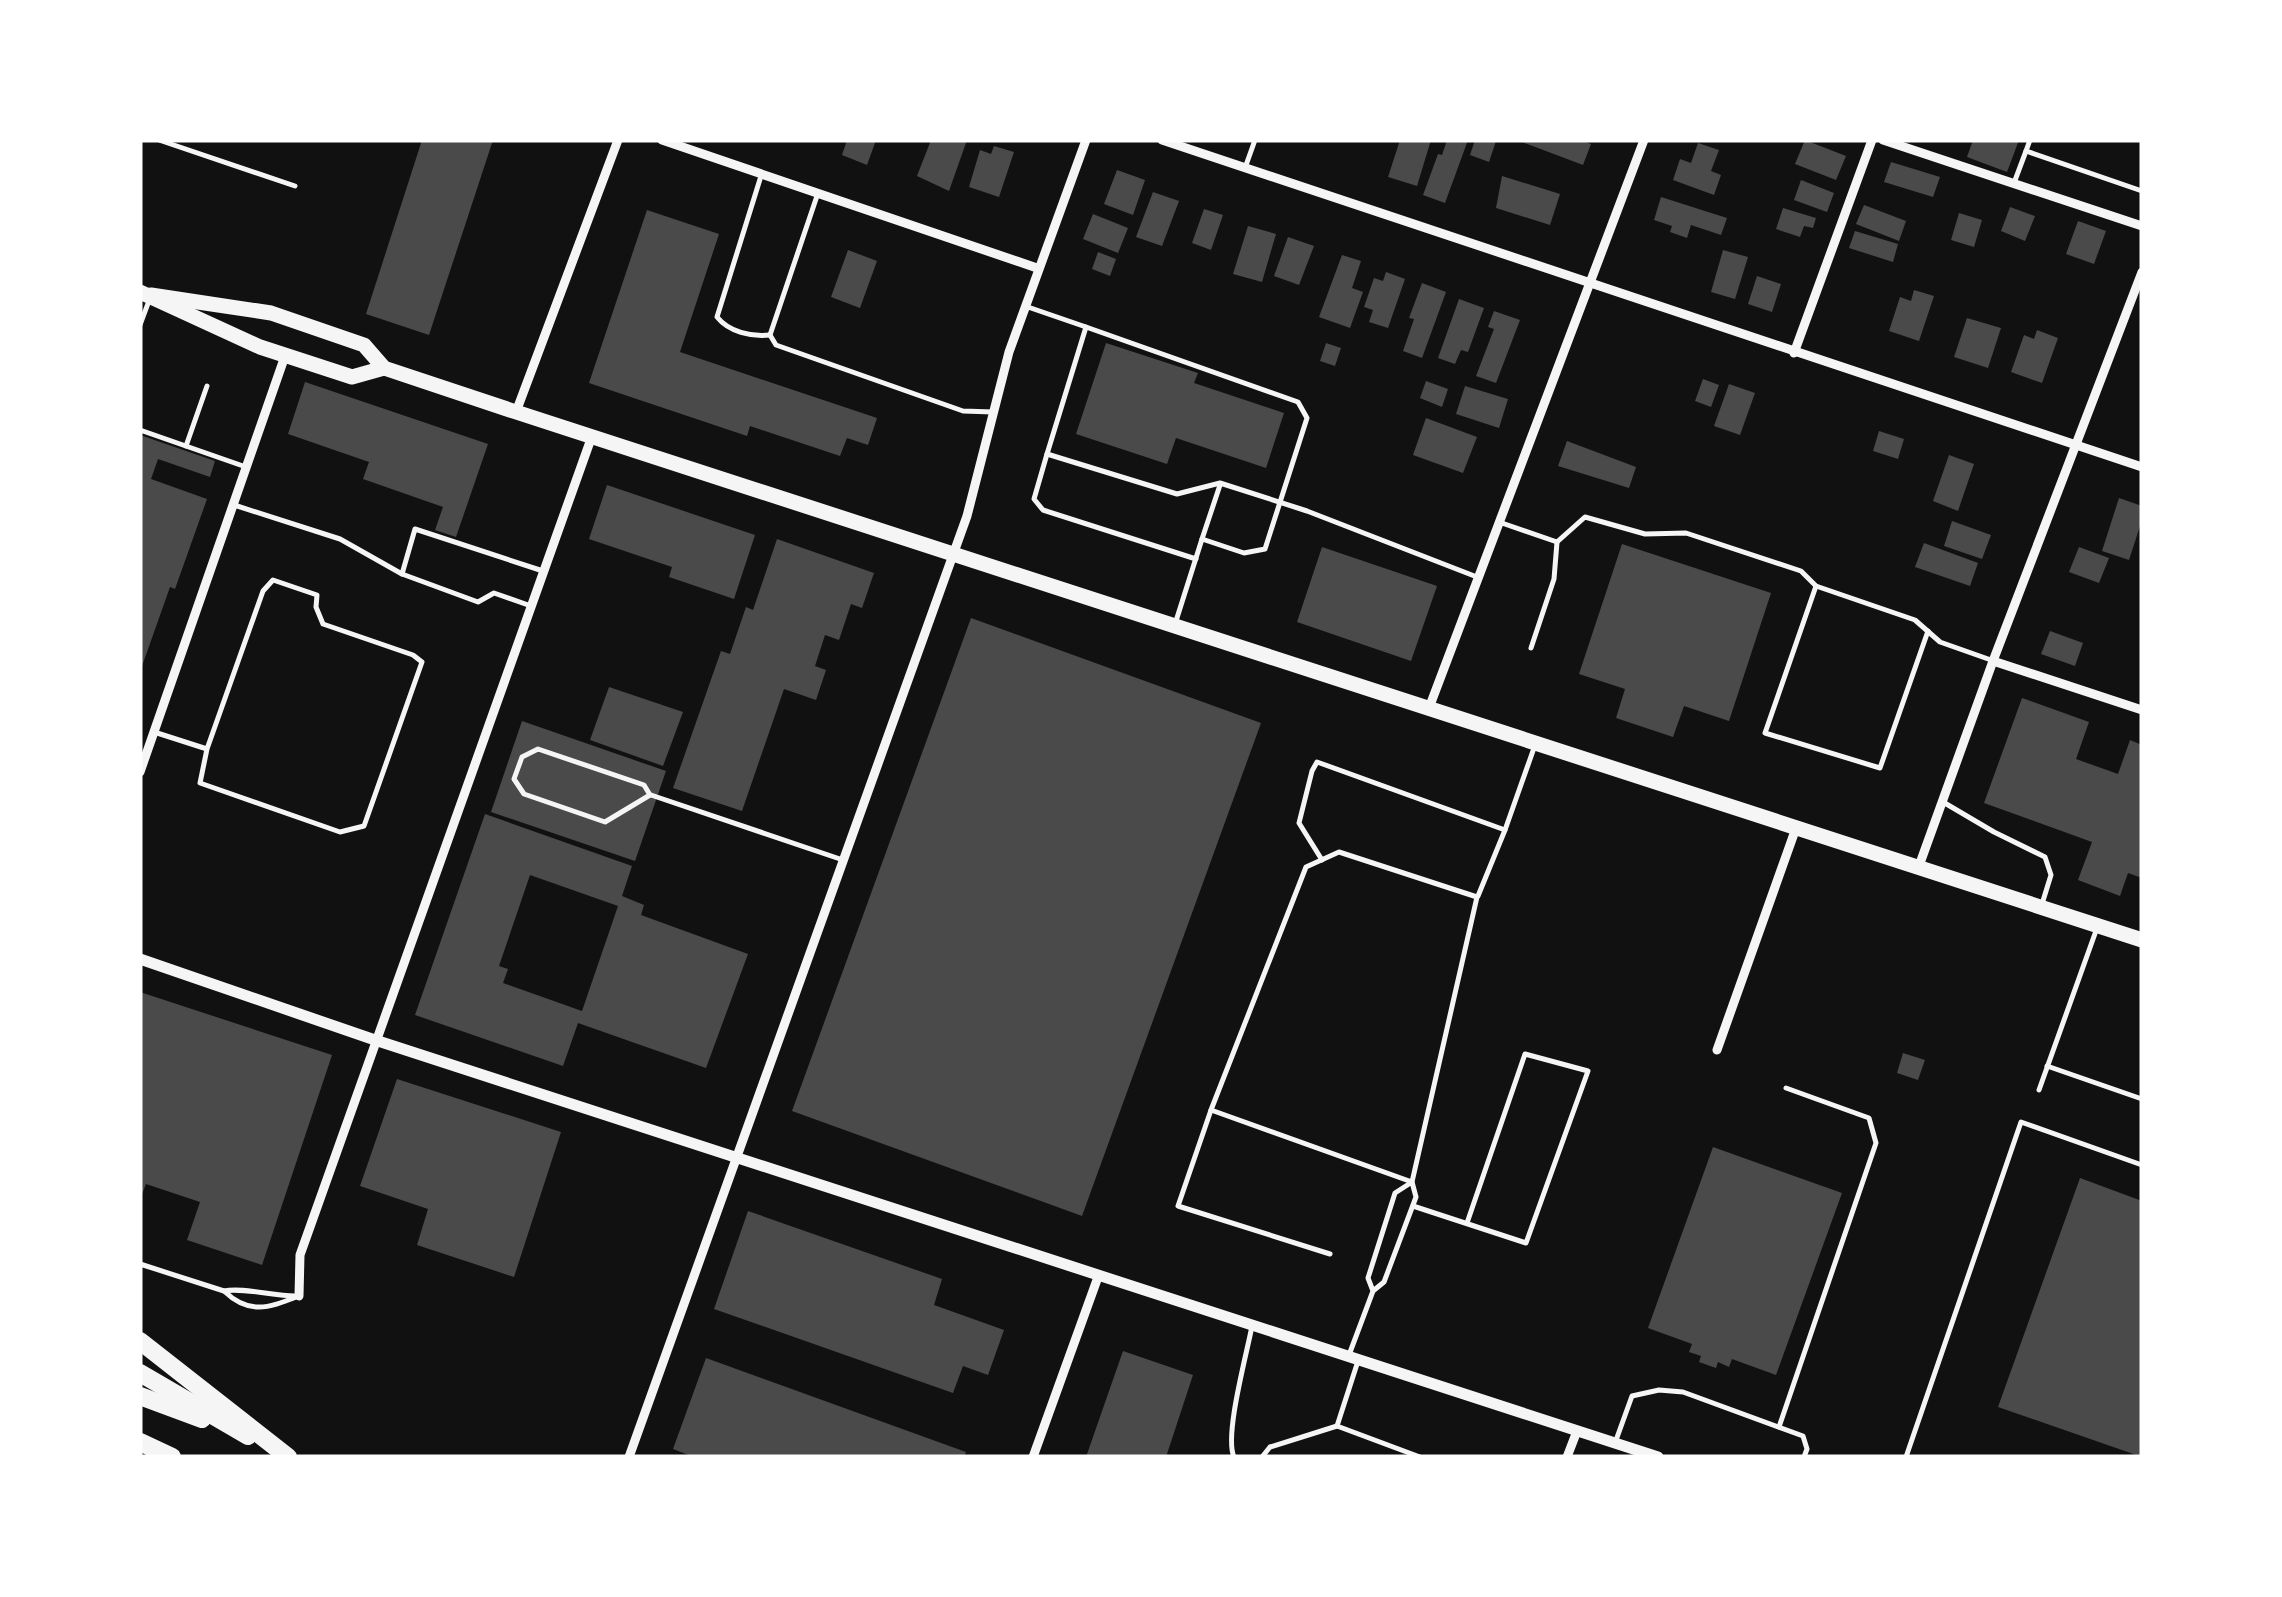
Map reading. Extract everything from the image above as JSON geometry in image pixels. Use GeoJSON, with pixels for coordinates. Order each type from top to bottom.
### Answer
{"type":"FeatureCollection","features":[{"type":"Feature","properties":{"kind":"highway"},"geometry":{"type":"LineString","coordinates":[[140,1341],[286,1457]]}},
{"type":"Feature","properties":{"kind":"highway"},"geometry":{"type":"LineString","coordinates":[[140,1373],[286,1457]]}},
{"type":"Feature","properties":{"kind":"highway"},"geometry":{"type":"LineString","coordinates":[[140,1396],[254,1439]]}},
{"type":"Feature","properties":{"kind":"highway"},"geometry":{"type":"LineString","coordinates":[[140,1442],[172,1457]]}},
{"type":"Feature","properties":{"kind":"main road"},"geometry":{"type":"LineString","coordinates":[[145,294],[260,348],[352,378],[384,368]]}},
{"type":"Feature","properties":{"kind":"main road"},"geometry":{"type":"LineString","coordinates":[[145,294],[272,313],[364,345],[384,368],[2142,940]]}},
{"type":"Feature","properties":{"kind":"street"},"geometry":{"type":"LineString","coordinates":[[516,412],[618,140]]}},
{"type":"Feature","properties":{"kind":"street"},"geometry":{"type":"LineString","coordinates":[[662,140],[1038,268]]}},
{"type":"Feature","properties":{"kind":"street"},"geometry":{"type":"LineString","coordinates":[[629,1457],[970,506],[1025,306],[1086,140]]}},
{"type":"Feature","properties":{"kind":"street"},"geometry":{"type":"LineString","coordinates":[[1162,140],[2142,467]]}},
{"type":"Feature","properties":{"kind":"street"},"geometry":{"type":"LineString","coordinates":[[1429,708],[1644,140]]}},
{"type":"Feature","properties":{"kind":"street"},"geometry":{"type":"LineString","coordinates":[[1794,353],[1872,140]]}},
{"type":"Feature","properties":{"kind":"street"},"geometry":{"type":"LineString","coordinates":[[1883,140],[2142,226]]}},
{"type":"Feature","properties":{"kind":"street"},"geometry":{"type":"LineString","coordinates":[[1919,866],[2142,272]]}},
{"type":"Feature","properties":{"kind":"street"},"geometry":{"type":"LineString","coordinates":[[140,772],[285,356]]}},
{"type":"Feature","properties":{"kind":"street"},"geometry":{"type":"LineString","coordinates":[[299,1296],[300,1255],[592,436]]}},
{"type":"Feature","properties":{"kind":"street"},"geometry":{"type":"LineString","coordinates":[[1993,661],[2142,710]]}},
{"type":"Feature","properties":{"kind":"street"},"geometry":{"type":"LineString","coordinates":[[1717,1050],[1796,828]]}},
{"type":"Feature","properties":{"kind":"street"},"geometry":{"type":"LineString","coordinates":[[140,959],[1098,1277],[1658,1457]]}},
{"type":"Feature","properties":{"kind":"street"},"geometry":{"type":"LineString","coordinates":[[1033,1457],[1098,1277]]}},
{"type":"Feature","properties":{"kind":"street"},"geometry":{"type":"LineString","coordinates":[[1567,1457],[1577,1431]]}},
{"type":"Feature","properties":{"kind":"lane"},"geometry":{"type":"LineString","coordinates":[[158,140],[295,186]]}},
{"type":"Feature","properties":{"kind":"lane"},"geometry":{"type":"LineString","coordinates":[[1245,168],[1255,140]]}},
{"type":"Feature","properties":{"kind":"lane"},"geometry":{"type":"LineString","coordinates":[[2014,184],[2030,140]]}},
{"type":"Feature","properties":{"kind":"lane"},"geometry":{"type":"LineString","coordinates":[[2026,151],[2142,192]]}},
{"type":"Feature","properties":{"kind":"lane"},"geometry":{"type":"LineString","coordinates":[[762,174],[717,317],[724,326],[756,336],[770,334]]}},
{"type":"Feature","properties":{"kind":"lane"},"geometry":{"type":"LineString","coordinates":[[818,193],[770,334],[776,346],[963,411],[994,412]]}},
{"type":"Feature","properties":{"kind":"lane"},"geometry":{"type":"LineString","coordinates":[[140,326],[145,294]]}},
{"type":"Feature","properties":{"kind":"lane"},"geometry":{"type":"LineString","coordinates":[[1025,306],[1298,402],[1307,418],[1265,548],[1244,553],[1202,539]]}},
{"type":"Feature","properties":{"kind":"lane"},"geometry":{"type":"LineString","coordinates":[[1086,328],[1034,498],[1043,510],[1196,559]]}},
{"type":"Feature","properties":{"kind":"lane"},"geometry":{"type":"LineString","coordinates":[[186,446],[207,386]]}},
{"type":"Feature","properties":{"kind":"lane"},"geometry":{"type":"LineString","coordinates":[[140,430],[246,467]]}},
{"type":"Feature","properties":{"kind":"lane"},"geometry":{"type":"LineString","coordinates":[[1047,454],[1177,494],[1220,483],[1282,502],[1477,577]]}},
{"type":"Feature","properties":{"kind":"lane"},"geometry":{"type":"LineString","coordinates":[[1175,625],[1220,483]]}},
{"type":"Feature","properties":{"kind":"lane"},"geometry":{"type":"LineString","coordinates":[[234,505],[340,539],[402,574],[478,602],[494,593],[531,606]]}},
{"type":"Feature","properties":{"kind":"lane"},"geometry":{"type":"LineString","coordinates":[[1531,648],[1554,579],[1557,542],[1585,516],[1645,534],[1686,534],[1801,571],[1816,586],[1915,620],[1940,642],[1993,661]]}},
{"type":"Feature","properties":{"kind":"lane"},"geometry":{"type":"LineString","coordinates":[[1499,522],[1557,542]]}},
{"type":"Feature","properties":{"kind":"lane"},"geometry":{"type":"LineString","coordinates":[[402,574],[415,529],[544,571]]}},
{"type":"Feature","properties":{"kind":"lane"},"geometry":{"type":"LineString","coordinates":[[273,580],[317,595],[316,608],[323,624],[413,655],[422,662],[364,826],[340,832],[200,783],[208,749],[263,591],[273,580]]}},
{"type":"Feature","properties":{"kind":"lane"},"geometry":{"type":"LineString","coordinates":[[1816,586],[1765,733],[1880,768],[1928,631]]}},
{"type":"Feature","properties":{"kind":"lane"},"geometry":{"type":"LineString","coordinates":[[154,732],[208,749]]}},
{"type":"Feature","properties":{"kind":"lane"},"geometry":{"type":"LineString","coordinates":[[1338,1426],[1373,1290],[1384,1282],[1416,1197],[1412,1182],[1477,897],[1506,830],[1535,745]]}},
{"type":"Feature","properties":{"kind":"lane"},"geometry":{"type":"LineString","coordinates":[[650,795],[605,822],[524,794],[514,779],[522,757],[538,749],[644,785],[650,795],[843,860]]}},
{"type":"Feature","properties":{"kind":"lane"},"geometry":{"type":"LineString","coordinates":[[1322,860],[1299,823],[1317,762],[1506,830]]}},
{"type":"Feature","properties":{"kind":"lane"},"geometry":{"type":"LineString","coordinates":[[1943,802],[2045,857],[2051,875],[2042,907]]}},
{"type":"Feature","properties":{"kind":"lane"},"geometry":{"type":"LineString","coordinates":[[1330,1254],[1178,1206],[1210,1110],[1306,868],[1339,852],[1477,897]]}},
{"type":"Feature","properties":{"kind":"lane"},"geometry":{"type":"LineString","coordinates":[[2039,1090],[2098,926]]}},
{"type":"Feature","properties":{"kind":"lane"},"geometry":{"type":"LineString","coordinates":[[1413,1206],[1526,1243],[1588,1072],[1524,1054],[1467,1223]]}},
{"type":"Feature","properties":{"kind":"lane"},"geometry":{"type":"LineString","coordinates":[[2047,1066],[2142,1099]]}},
{"type":"Feature","properties":{"kind":"lane"},"geometry":{"type":"LineString","coordinates":[[1778,1427],[1876,1143],[1869,1118],[1786,1088]]}},
{"type":"Feature","properties":{"kind":"lane"},"geometry":{"type":"LineString","coordinates":[[1210,1110],[1412,1182]]}},
{"type":"Feature","properties":{"kind":"lane"},"geometry":{"type":"LineString","coordinates":[[1906,1457],[2021,1122],[2142,1165]]}},
{"type":"Feature","properties":{"kind":"lane"},"geometry":{"type":"LineString","coordinates":[[1373,1290],[1368,1278],[1395,1193],[1412,1182]]}},
{"type":"Feature","properties":{"kind":"lane"},"geometry":{"type":"LineString","coordinates":[[140,1264],[224,1291],[234,1300],[265,1309],[299,1296]]}},
{"type":"Feature","properties":{"kind":"lane"},"geometry":{"type":"LineString","coordinates":[[224,1291],[237,1288],[265,1296],[299,1296]]}},
{"type":"Feature","properties":{"kind":"lane"},"geometry":{"type":"LineString","coordinates":[[1234,1457],[1230,1449],[1236,1400],[1252,1326]]}},
{"type":"Feature","properties":{"kind":"lane"},"geometry":{"type":"LineString","coordinates":[[1615,1443],[1632,1396],[1659,1390],[1683,1392],[1803,1436],[1807,1449],[1804,1457]]}},
{"type":"Feature","properties":{"kind":"lane"},"geometry":{"type":"LineString","coordinates":[[1262,1457],[1270,1447],[1338,1426],[1420,1457]]}},
{"type":"Feature","properties":{"kind":"building"},"geometry":{"type":"Polygon","coordinates":[[[422,140],[493,140],[429,335],[366,314],[422,140]]]}},
{"type":"Feature","properties":{"kind":"building"},"geometry":{"type":"Polygon","coordinates":[[[847,140],[876,140],[867,165],[842,155],[847,140]]]}},
{"type":"Feature","properties":{"kind":"building"},"geometry":{"type":"Polygon","coordinates":[[[931,140],[967,140],[949,191],[917,176],[931,140]]]}},
{"type":"Feature","properties":{"kind":"building"},"geometry":{"type":"Polygon","coordinates":[[[1400,140],[1431,140],[1417,186],[1388,177],[1400,140]]]}},
{"type":"Feature","properties":{"kind":"building"},"geometry":{"type":"Polygon","coordinates":[[[1447,140],[1468,140],[1445,203],[1423,195],[1447,140]]]}},
{"type":"Feature","properties":{"kind":"building"},"geometry":{"type":"Polygon","coordinates":[[[1475,140],[1496,141],[1489,162],[1470,155],[1475,140]]]}},
{"type":"Feature","properties":{"kind":"building"},"geometry":{"type":"Polygon","coordinates":[[[1517,140],[1581,140],[1591,144],[1583,165],[1517,140]]]}},
{"type":"Feature","properties":{"kind":"building"},"geometry":{"type":"Polygon","coordinates":[[[1805,140],[1846,156],[1836,180],[1795,164],[1805,140]]]}},
{"type":"Feature","properties":{"kind":"building"},"geometry":{"type":"Polygon","coordinates":[[[1973,140],[2019,140],[2007,172],[1967,157],[1973,140]]]}},
{"type":"Feature","properties":{"kind":"building"},"geometry":{"type":"Polygon","coordinates":[[[1698,143],[1719,150],[1711,171],[1721,175],[1714,195],[1673,180],[1680,159],[1691,163],[1698,143]]]}},
{"type":"Feature","properties":{"kind":"building"},"geometry":{"type":"Polygon","coordinates":[[[994,146],[1014,152],[999,197],[969,187],[980,150],[991,154],[994,146]]]}},
{"type":"Feature","properties":{"kind":"building"},"geometry":{"type":"Polygon","coordinates":[[[1891,162],[1940,177],[1933,197],[1884,182],[1891,162]]]}},
{"type":"Feature","properties":{"kind":"building"},"geometry":{"type":"Polygon","coordinates":[[[1117,170],[1145,180],[1133,215],[1104,204],[1117,170]]]}},
{"type":"Feature","properties":{"kind":"building"},"geometry":{"type":"Polygon","coordinates":[[[1502,176],[1560,194],[1550,225],[1496,208],[1502,176]]]}},
{"type":"Feature","properties":{"kind":"building"},"geometry":{"type":"Polygon","coordinates":[[[1801,180],[1834,193],[1827,212],[1794,200],[1801,180]]]}},
{"type":"Feature","properties":{"kind":"building"},"geometry":{"type":"Polygon","coordinates":[[[1153,192],[1179,201],[1162,246],[1136,237],[1153,192]]]}},
{"type":"Feature","properties":{"kind":"building"},"geometry":{"type":"Polygon","coordinates":[[[1661,197],[1727,218],[1721,235],[1691,225],[1687,238],[1670,232],[1672,226],[1654,220],[1661,197]]]}},
{"type":"Feature","properties":{"kind":"building"},"geometry":{"type":"Polygon","coordinates":[[[1864,205],[1906,221],[1899,241],[1856,224],[1864,205]]]}},
{"type":"Feature","properties":{"kind":"building"},"geometry":{"type":"Polygon","coordinates":[[[2010,207],[2035,216],[2025,241],[2001,231],[2010,207]]]}},
{"type":"Feature","properties":{"kind":"building"},"geometry":{"type":"Polygon","coordinates":[[[1783,208],[1816,218],[1813,228],[1804,226],[1800,237],[1776,229],[1783,208]]]}},
{"type":"Feature","properties":{"kind":"building"},"geometry":{"type":"Polygon","coordinates":[[[1204,209],[1223,215],[1211,250],[1192,243],[1204,209]]]}},
{"type":"Feature","properties":{"kind":"building"},"geometry":{"type":"Polygon","coordinates":[[[647,210],[719,234],[680,352],[877,418],[868,445],[847,438],[840,456],[750,426],[747,436],[589,383],[647,210]]]}},
{"type":"Feature","properties":{"kind":"building"},"geometry":{"type":"Polygon","coordinates":[[[1959,213],[1982,220],[1974,247],[1951,240],[1959,213]]]}},
{"type":"Feature","properties":{"kind":"building"},"geometry":{"type":"Polygon","coordinates":[[[1093,214],[1128,228],[1118,253],[1083,239],[1093,214]]]}},
{"type":"Feature","properties":{"kind":"building"},"geometry":{"type":"Polygon","coordinates":[[[2078,221],[2106,231],[2094,264],[2066,254],[2078,221]]]}},
{"type":"Feature","properties":{"kind":"building"},"geometry":{"type":"Polygon","coordinates":[[[1248,226],[1276,234],[1262,282],[1233,274],[1248,226]]]}},
{"type":"Feature","properties":{"kind":"building"},"geometry":{"type":"Polygon","coordinates":[[[1855,231],[1898,244],[1893,262],[1849,248],[1855,231]]]}},
{"type":"Feature","properties":{"kind":"building"},"geometry":{"type":"Polygon","coordinates":[[[1288,237],[1314,246],[1299,285],[1274,276],[1288,237]]]}},
{"type":"Feature","properties":{"kind":"building"},"geometry":{"type":"Polygon","coordinates":[[[848,250],[877,261],[860,308],[831,297],[848,250]]]}},
{"type":"Feature","properties":{"kind":"building"},"geometry":{"type":"Polygon","coordinates":[[[1723,250],[1748,257],[1735,299],[1711,292],[1723,250]]]}},
{"type":"Feature","properties":{"kind":"building"},"geometry":{"type":"Polygon","coordinates":[[[1098,252],[1116,259],[1110,276],[1092,269],[1098,252]]]}},
{"type":"Feature","properties":{"kind":"building"},"geometry":{"type":"Polygon","coordinates":[[[1342,255],[1361,261],[1352,288],[1363,292],[1350,328],[1319,317],[1342,255]]]}},
{"type":"Feature","properties":{"kind":"building"},"geometry":{"type":"Polygon","coordinates":[[[1386,272],[1405,279],[1388,328],[1369,322],[1373,310],[1364,307],[1374,278],[1383,281],[1386,272]]]}},
{"type":"Feature","properties":{"kind":"building"},"geometry":{"type":"Polygon","coordinates":[[[1757,276],[1781,284],[1772,312],[1748,304],[1757,276]]]}},
{"type":"Feature","properties":{"kind":"building"},"geometry":{"type":"Polygon","coordinates":[[[1422,283],[1446,292],[1422,358],[1403,351],[1414,319],[1409,318],[1422,283]]]}},
{"type":"Feature","properties":{"kind":"building"},"geometry":{"type":"Polygon","coordinates":[[[1914,290],[1934,296],[1919,341],[1889,331],[1900,297],[1911,301],[1914,290]]]}},
{"type":"Feature","properties":{"kind":"building"},"geometry":{"type":"Polygon","coordinates":[[[1459,299],[1484,308],[1468,352],[1461,350],[1455,364],[1438,358],[1459,299]]]}},
{"type":"Feature","properties":{"kind":"building"},"geometry":{"type":"Polygon","coordinates":[[[1494,311],[1520,320],[1496,383],[1476,376],[1494,329],[1488,327],[1494,311]]]}},
{"type":"Feature","properties":{"kind":"building"},"geometry":{"type":"Polygon","coordinates":[[[1967,318],[2001,328],[1988,368],[1954,357],[1967,318]]]}},
{"type":"Feature","properties":{"kind":"building"},"geometry":{"type":"Polygon","coordinates":[[[2037,330],[2058,338],[2042,383],[2011,372],[2024,335],[2034,339],[2037,330]]]}},
{"type":"Feature","properties":{"kind":"building"},"geometry":{"type":"Polygon","coordinates":[[[1106,343],[1198,373],[1194,383],[1284,413],[1266,468],[1176,438],[1167,464],[1076,434],[1106,343]]]}},
{"type":"Feature","properties":{"kind":"building"},"geometry":{"type":"Polygon","coordinates":[[[1326,343],[1341,348],[1335,366],[1320,361],[1326,343]]]}},
{"type":"Feature","properties":{"kind":"building"},"geometry":{"type":"Polygon","coordinates":[[[1703,379],[1719,385],[1711,407],[1695,401],[1703,379]]]}},
{"type":"Feature","properties":{"kind":"building"},"geometry":{"type":"Polygon","coordinates":[[[1426,381],[1448,389],[1442,407],[1420,398],[1426,381]]]}},
{"type":"Feature","properties":{"kind":"building"},"geometry":{"type":"Polygon","coordinates":[[[305,382],[488,444],[456,537],[435,530],[443,507],[363,479],[369,462],[288,434],[305,382]]]}},
{"type":"Feature","properties":{"kind":"building"},"geometry":{"type":"Polygon","coordinates":[[[1729,384],[1755,393],[1740,435],[1714,426],[1729,384]]]}},
{"type":"Feature","properties":{"kind":"building"},"geometry":{"type":"Polygon","coordinates":[[[1465,386],[1508,399],[1499,428],[1456,414],[1465,386]]]}},
{"type":"Feature","properties":{"kind":"building"},"geometry":{"type":"Polygon","coordinates":[[[1426,418],[1477,437],[1463,473],[1413,455],[1426,418]]]}},
{"type":"Feature","properties":{"kind":"building"},"geometry":{"type":"Polygon","coordinates":[[[1879,431],[1904,439],[1898,459],[1873,451],[1879,431]]]}},
{"type":"Feature","properties":{"kind":"building"},"geometry":{"type":"Polygon","coordinates":[[[140,435],[215,461],[210,477],[158,459],[151,479],[207,499],[141,669],[140,435]]]}},
{"type":"Feature","properties":{"kind":"building"},"geometry":{"type":"Polygon","coordinates":[[[1567,441],[1636,467],[1629,488],[1558,466],[1567,441]]]}},
{"type":"Feature","properties":{"kind":"building"},"geometry":{"type":"Polygon","coordinates":[[[1949,455],[1974,464],[1958,511],[1933,501],[1949,455]]]}},
{"type":"Feature","properties":{"kind":"building"},"geometry":{"type":"Polygon","coordinates":[[[607,485],[755,535],[734,599],[669,577],[672,567],[589,539],[607,485]]]}},
{"type":"Feature","properties":{"kind":"building"},"geometry":{"type":"Polygon","coordinates":[[[2119,498],[2142,506],[2142,520],[2129,560],[2102,551],[2119,498]]]}},
{"type":"Feature","properties":{"kind":"building"},"geometry":{"type":"Polygon","coordinates":[[[1952,521],[1991,535],[1982,559],[1944,546],[1952,521]]]}},
{"type":"Feature","properties":{"kind":"building"},"geometry":{"type":"Polygon","coordinates":[[[777,539],[874,573],[862,608],[851,604],[839,640],[825,635],[815,666],[826,670],[816,700],[784,689],[742,811],[673,788],[721,651],[730,654],[746,607],[753,610],[777,539]]]}},
{"type":"Feature","properties":{"kind":"building"},"geometry":{"type":"Polygon","coordinates":[[[1924,543],[1978,563],[1970,586],[1915,567],[1924,543]]]}},
{"type":"Feature","properties":{"kind":"building"},"geometry":{"type":"Polygon","coordinates":[[[1622,544],[1771,593],[1729,721],[1684,706],[1673,737],[1616,718],[1625,689],[1579,674],[1622,544]]]}},
{"type":"Feature","properties":{"kind":"building"},"geometry":{"type":"Polygon","coordinates":[[[1322,547],[1437,586],[1411,661],[1297,622],[1322,547]]]}},
{"type":"Feature","properties":{"kind":"building"},"geometry":{"type":"Polygon","coordinates":[[[2079,547],[2109,558],[2099,583],[2069,572],[2079,547]]]}},
{"type":"Feature","properties":{"kind":"building"},"geometry":{"type":"Polygon","coordinates":[[[971,618],[1261,723],[1082,1216],[792,1111],[971,618]]]}},
{"type":"Feature","properties":{"kind":"building"},"geometry":{"type":"Polygon","coordinates":[[[2050,631],[2083,643],[2075,666],[2041,654],[2050,631]]]}},
{"type":"Feature","properties":{"kind":"building"},"geometry":{"type":"Polygon","coordinates":[[[609,687],[683,712],[663,766],[590,740],[609,687]]]}},
{"type":"Feature","properties":{"kind":"building"},"geometry":{"type":"Polygon","coordinates":[[[2022,698],[2089,722],[2076,759],[2118,774],[2130,740],[2142,745],[2142,878],[2128,873],[2120,896],[2078,880],[2092,842],[1984,803],[2022,698]]]}},
{"type":"Feature","properties":{"kind":"building"},"geometry":{"type":"Polygon","coordinates":[[[522,721],[666,771],[635,861],[491,812],[522,721]]]}},
{"type":"Feature","properties":{"kind":"building"},"geometry":{"type":"Polygon","coordinates":[[[485,814],[632,866],[622,896],[644,905],[641,915],[748,954],[706,1068],[578,1023],[563,1066],[415,1015],[485,814]],[[530,875],[499,966],[508,969],[503,983],[582,1011],[618,906],[530,875]]]}},
{"type":"Feature","properties":{"kind":"building"},"geometry":{"type":"Polygon","coordinates":[[[140,992],[332,1055],[262,1265],[187,1240],[200,1202],[146,1184],[140,1199],[140,992]]]}},
{"type":"Feature","properties":{"kind":"building"},"geometry":{"type":"Polygon","coordinates":[[[1903,1053],[1925,1060],[1918,1080],[1897,1073],[1903,1053]]]}},
{"type":"Feature","properties":{"kind":"building"},"geometry":{"type":"Polygon","coordinates":[[[397,1079],[561,1132],[514,1277],[417,1245],[428,1209],[360,1186],[397,1079]]]}},
{"type":"Feature","properties":{"kind":"building"},"geometry":{"type":"Polygon","coordinates":[[[1713,1147],[1842,1193],[1776,1375],[1732,1359],[1729,1367],[1718,1362],[1716,1368],[1699,1362],[1701,1356],[1689,1352],[1692,1344],[1648,1328],[1713,1147]]]}},
{"type":"Feature","properties":{"kind":"building"},"geometry":{"type":"Polygon","coordinates":[[[2080,1178],[2142,1201],[2142,1457],[1998,1407],[2080,1178]]]}},
{"type":"Feature","properties":{"kind":"building"},"geometry":{"type":"Polygon","coordinates":[[[748,1211],[942,1279],[934,1305],[1004,1330],[988,1375],[963,1366],[953,1393],[714,1309],[748,1211]]]}},
{"type":"Feature","properties":{"kind":"building"},"geometry":{"type":"Polygon","coordinates":[[[1123,1351],[1193,1375],[1166,1457],[1086,1457],[1123,1351]]]}},
{"type":"Feature","properties":{"kind":"building"},"geometry":{"type":"Polygon","coordinates":[[[706,1358],[966,1452],[964,1457],[694,1457],[673,1449],[706,1358]]]}}]}
